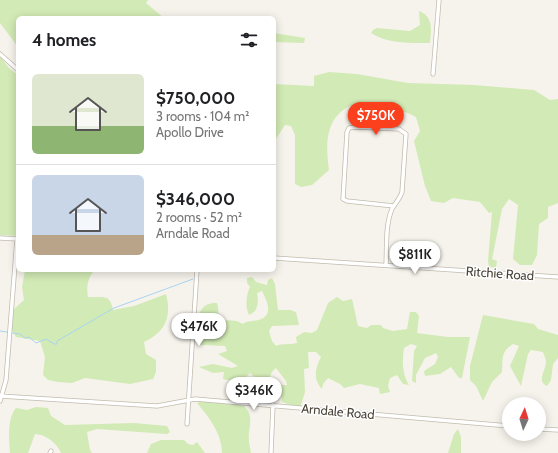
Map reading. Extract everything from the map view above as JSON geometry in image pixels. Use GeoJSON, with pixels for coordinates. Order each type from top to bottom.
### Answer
{"type":"FeatureCollection","features":[{"type":"Feature","properties":{"kind":"street"},"geometry":{"type":"LineString","coordinates":[[433,74],[439,0]]}},
{"type":"Feature","properties":{"kind":"street"},"geometry":{"type":"LineString","coordinates":[[0,54],[16,68]]}},
{"type":"Feature","properties":{"kind":"street"},"geometry":{"type":"LineString","coordinates":[[386,265],[390,217],[402,192],[406,137],[402,130],[350,127],[347,132],[343,197],[347,202],[394,206]]}},
{"type":"Feature","properties":{"kind":"street"},"geometry":{"type":"LineString","coordinates":[[0,238],[16,239]]}},
{"type":"Feature","properties":{"kind":"street"},"geometry":{"type":"LineString","coordinates":[[0,401],[6,380],[16,252]]}},
{"type":"Feature","properties":{"kind":"street","name":"Ritchie Road"},"geometry":{"type":"LineString","coordinates":[[276,258],[558,277]]}},
{"type":"Feature","properties":{"kind":"street"},"geometry":{"type":"LineString","coordinates":[[187,424],[197,272]]}},
{"type":"Feature","properties":{"kind":"street","name":"Arndale Road"},"geometry":{"type":"LineString","coordinates":[[1,396],[157,406],[188,399],[502,425]]}},
{"type":"Feature","properties":{"kind":"street"},"geometry":{"type":"LineString","coordinates":[[271,453],[273,405]]}},
{"type":"Feature","properties":{"kind":"street"},"geometry":{"type":"LineString","coordinates":[[546,429],[558,430]]}},
{"type":"Feature","properties":{"kind":"green space"},"geometry":{"type":"Polygon","coordinates":[[[0,0],[148,0],[146,3],[162,16],[16,16],[16,44],[0,23],[0,0]]]}},
{"type":"Feature","properties":{"kind":"green space"},"geometry":{"type":"Polygon","coordinates":[[[419,11],[429,20],[431,29],[430,43],[392,41],[377,37],[371,33],[377,28],[410,31],[420,25],[419,11]]]}},
{"type":"Feature","properties":{"kind":"green space"},"geometry":{"type":"Polygon","coordinates":[[[276,33],[305,38],[304,43],[276,42],[276,33]]]}},
{"type":"Feature","properties":{"kind":"green space"},"geometry":{"type":"Polygon","coordinates":[[[0,56],[9,68],[16,73],[16,236],[0,235],[0,56]]]}},
{"type":"Feature","properties":{"kind":"green space"},"geometry":{"type":"Polygon","coordinates":[[[329,72],[357,74],[408,83],[474,85],[534,90],[550,100],[558,99],[558,203],[548,207],[548,218],[539,224],[537,255],[532,265],[520,265],[513,259],[518,205],[509,199],[502,209],[492,259],[497,261],[496,268],[489,267],[488,261],[492,212],[489,213],[480,202],[453,198],[444,203],[431,201],[425,186],[414,141],[420,131],[416,117],[403,111],[359,105],[348,107],[334,119],[328,135],[327,153],[329,170],[312,185],[301,187],[295,184],[295,135],[291,126],[285,125],[276,139],[276,84],[314,86],[314,76],[329,72]]]}},
{"type":"Feature","properties":{"kind":"green space"},"geometry":{"type":"Polygon","coordinates":[[[25,272],[94,272],[88,282],[88,297],[101,297],[107,299],[110,301],[113,310],[134,306],[166,294],[168,309],[166,322],[158,333],[144,342],[146,354],[156,360],[156,372],[153,379],[130,384],[85,378],[72,383],[48,380],[43,375],[45,357],[40,341],[16,337],[10,327],[14,309],[24,300],[22,287],[25,272]]]}},
{"type":"Feature","properties":{"kind":"green space"},"geometry":{"type":"Polygon","coordinates":[[[252,277],[256,282],[267,285],[268,280],[272,278],[275,284],[278,310],[290,310],[296,312],[299,325],[272,326],[269,331],[272,341],[276,346],[297,343],[296,337],[304,332],[312,333],[317,330],[328,303],[337,297],[343,301],[352,299],[358,326],[367,328],[371,325],[381,325],[383,328],[393,331],[407,329],[410,312],[416,312],[419,316],[417,333],[448,337],[470,337],[462,378],[459,378],[451,367],[440,374],[425,376],[424,371],[435,364],[438,357],[436,353],[425,358],[416,375],[416,383],[412,381],[414,351],[417,346],[411,344],[404,348],[403,357],[404,372],[409,385],[403,384],[397,375],[390,378],[388,386],[390,392],[380,394],[379,388],[360,384],[344,388],[340,384],[328,378],[323,384],[322,389],[316,378],[317,365],[321,357],[316,352],[308,352],[309,368],[304,369],[305,392],[300,408],[282,402],[281,385],[287,385],[286,381],[276,368],[271,375],[263,394],[260,397],[254,396],[253,384],[258,380],[250,373],[244,379],[232,381],[223,379],[224,372],[213,373],[199,367],[213,364],[232,368],[238,366],[218,354],[227,351],[225,346],[201,345],[198,332],[198,318],[200,312],[209,304],[217,303],[219,330],[224,329],[226,320],[237,321],[243,324],[265,317],[268,306],[262,291],[257,293],[258,303],[254,312],[249,315],[248,312],[246,301],[250,287],[247,283],[247,278],[252,277]]]}},
{"type":"Feature","properties":{"kind":"green space"},"geometry":{"type":"Polygon","coordinates":[[[483,315],[534,324],[538,329],[558,335],[558,358],[553,364],[551,380],[547,386],[542,381],[542,375],[546,365],[543,352],[531,350],[528,354],[521,386],[510,366],[519,346],[513,344],[504,353],[502,360],[502,372],[492,382],[483,401],[476,386],[470,380],[470,366],[483,315]]]}},
{"type":"Feature","properties":{"kind":"green space"},"geometry":{"type":"Polygon","coordinates":[[[202,401],[244,406],[247,409],[250,415],[249,438],[251,453],[222,453],[220,439],[214,426],[197,403],[202,401]]]}},
{"type":"Feature","properties":{"kind":"green space"},"geometry":{"type":"Polygon","coordinates":[[[36,407],[48,408],[51,416],[65,425],[134,423],[167,426],[170,432],[167,434],[97,429],[87,432],[90,450],[92,453],[61,453],[57,446],[50,440],[39,434],[35,434],[28,453],[10,453],[9,429],[13,412],[16,408],[27,410],[36,407]]]}},
{"type":"Feature","properties":{"kind":"green space"},"geometry":{"type":"Polygon","coordinates":[[[458,429],[461,437],[461,453],[448,453],[454,434],[458,429]]]}},
{"type":"Feature","properties":{"kind":"green space"},"geometry":{"type":"Polygon","coordinates":[[[161,440],[184,440],[188,444],[193,445],[197,442],[205,453],[147,453],[151,444],[161,440]]]}},
{"type":"Feature","properties":{"kind":"waterway"},"geometry":{"type":"LineString","coordinates":[[12,333],[20,334],[25,338],[29,337],[36,343],[46,339],[54,344],[57,344],[57,341],[114,308],[193,279]]}},
{"type":"Feature","properties":{"kind":"waterway"},"geometry":{"type":"LineString","coordinates":[[0,331],[7,332]]}}]}
